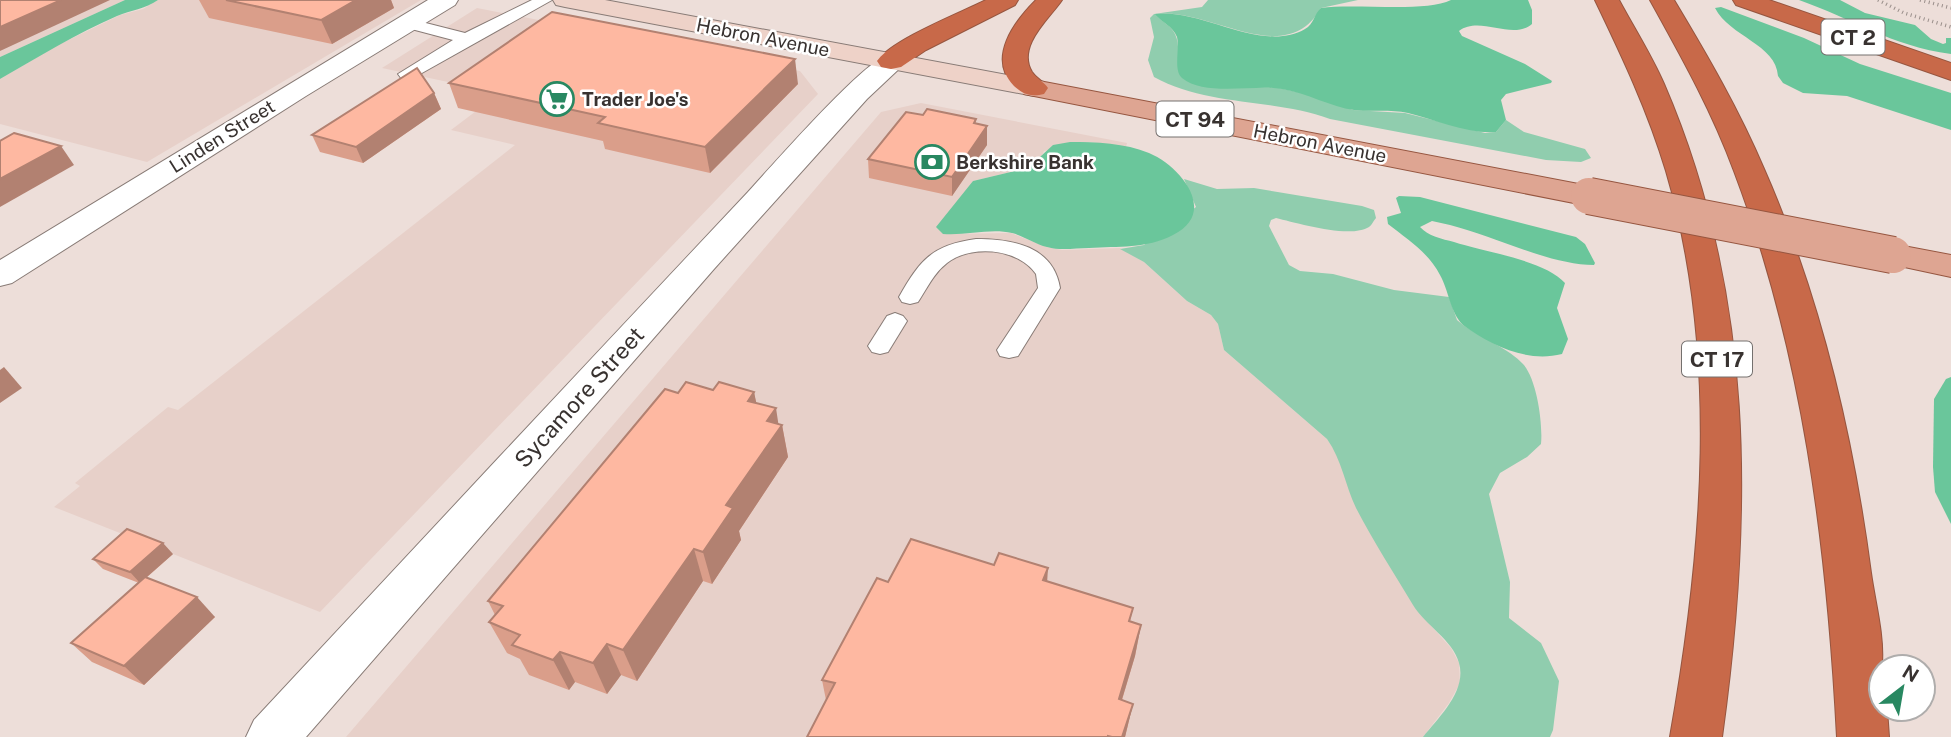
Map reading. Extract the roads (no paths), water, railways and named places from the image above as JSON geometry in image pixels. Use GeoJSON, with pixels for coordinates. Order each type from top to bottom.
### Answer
{"type":"FeatureCollection","features":[{"type":"Feature","properties":{"kind":"highway"},"geometry":{"type":"LineString","coordinates":[[891,61],[918,44],[1006,0]]}},
{"type":"Feature","properties":{"kind":"highway"},"geometry":{"type":"LineString","coordinates":[[1034,88],[1018,71],[1016,52],[1027,27],[1050,0]]}},
{"type":"Feature","properties":{"kind":"highway","name":"CT 17"},"geometry":{"type":"LineString","coordinates":[[1607,0],[1652,88],[1683,174],[1705,266],[1716,346],[1719,521],[1713,614],[1696,737]]}},
{"type":"Feature","properties":{"kind":"highway"},"geometry":{"type":"LineString","coordinates":[[1662,0],[1711,86],[1744,156],[1785,273],[1808,356],[1830,453],[1847,569],[1863,737]]}},
{"type":"Feature","properties":{"kind":"highway","name":"CT 2"},"geometry":{"type":"LineString","coordinates":[[1750,2],[1951,72]]}},
{"type":"Feature","properties":{"kind":"main road","name":"Hebron Avenue"},"geometry":{"type":"LineString","coordinates":[[565,0],[1951,266]]}},
{"type":"Feature","properties":{"kind":"street","name":"Linden Street"},"geometry":{"type":"LineString","coordinates":[[0,275],[446,0]]}},
{"type":"Feature","properties":{"kind":"street","name":"Sycamore Street"},"geometry":{"type":"LineString","coordinates":[[272,737],[778,178],[860,89],[891,61]]}},
{"type":"Feature","properties":{"kind":"lane"},"geometry":{"type":"LineString","coordinates":[[407,74],[467,38],[544,0]]}},
{"type":"Feature","properties":{"kind":"lane"},"geometry":{"type":"LineString","coordinates":[[406,23],[467,38]]}},
{"type":"Feature","properties":{"kind":"lane"},"geometry":{"type":"LineString","coordinates":[[909,297],[928,267],[948,252],[984,244],[1021,252],[1045,271],[1049,288],[1009,350]]}},
{"type":"Feature","properties":{"kind":"lane"},"geometry":{"type":"LineString","coordinates":[[880,346],[895,321]]}},
{"type":"Feature","properties":{"kind":"place","name":"Trader Joe's"},"geometry":{"type":"Point","coordinates":[557,99]}},
{"type":"Feature","properties":{"kind":"place","name":"Berkshire Bank"},"geometry":{"type":"Point","coordinates":[932,162]}}]}
